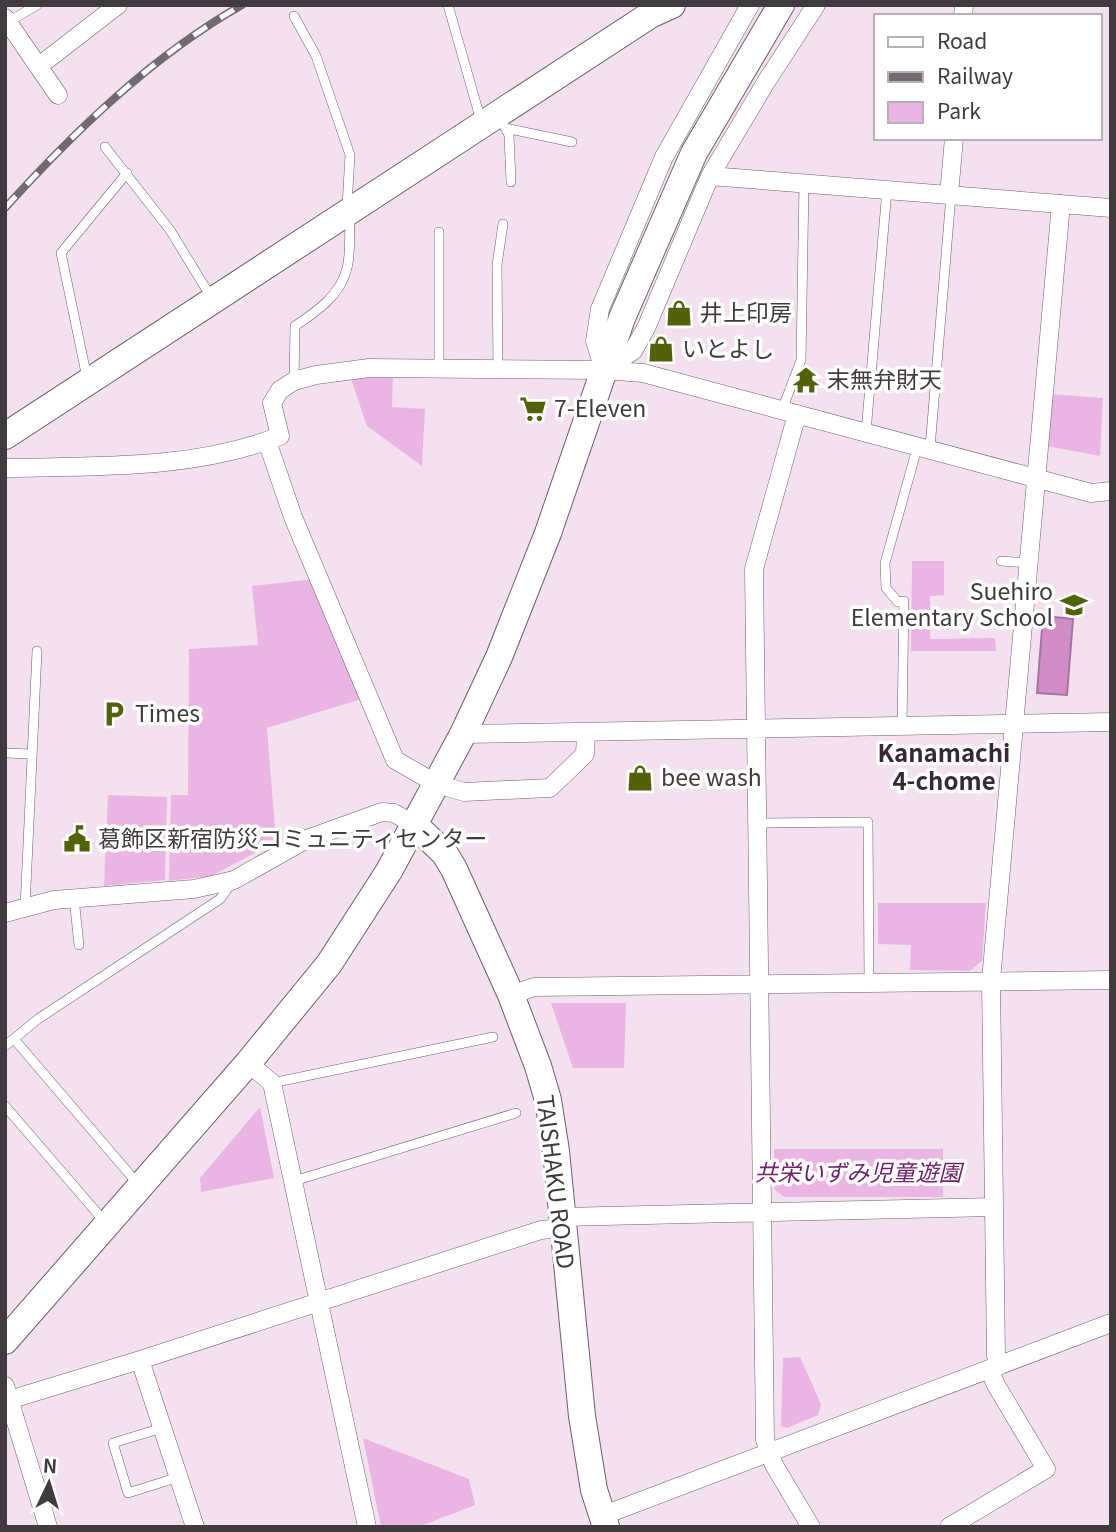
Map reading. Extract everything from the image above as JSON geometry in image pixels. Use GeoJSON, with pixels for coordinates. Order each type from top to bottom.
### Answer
{"type":"FeatureCollection","features":[{"type":"Feature","properties":{"kind":"street"},"geometry":{"type":"LineString","coordinates":[[39,66],[118,5]]}},
{"type":"Feature","properties":{"kind":"street"},"geometry":{"type":"LineString","coordinates":[[5,436],[349,213],[495,122],[650,15],[672,5]]}},
{"type":"Feature","properties":{"kind":"street"},"geometry":{"type":"LineString","coordinates":[[604,370],[595,341],[600,309],[664,157],[750,5]]}},
{"type":"Feature","properties":{"kind":"street"},"geometry":{"type":"LineString","coordinates":[[5,1340],[248,1063],[329,964],[389,871],[463,734],[529,585],[622,318],[694,153],[781,5]]}},
{"type":"Feature","properties":{"kind":"street"},"geometry":{"type":"LineString","coordinates":[[604,370],[633,351],[646,328],[710,176],[816,5]]}},
{"type":"Feature","properties":{"kind":"street"},"geometry":{"type":"LineString","coordinates":[[7,20],[58,95]]}},
{"type":"Feature","properties":{"kind":"street"},"geometry":{"type":"LineString","coordinates":[[950,195],[954,140]]}},
{"type":"Feature","properties":{"kind":"street"},"geometry":{"type":"LineString","coordinates":[[710,176],[1111,208]]}},
{"type":"Feature","properties":{"kind":"street"},"geometry":{"type":"LineString","coordinates":[[949,1527],[1046,1469],[996,1384],[994,1368],[991,980],[1061,204]]}},
{"type":"Feature","properties":{"kind":"street"},"geometry":{"type":"LineString","coordinates":[[5,468],[139,465],[209,455],[267,441],[279,436],[272,403],[281,390],[294,381],[316,374],[369,368],[604,370],[643,373],[1091,493],[1111,491]]}},
{"type":"Feature","properties":{"kind":"street"},"geometry":{"type":"LineString","coordinates":[[790,412],[754,569],[756,822],[765,1440],[768,1453],[805,1525]]}},
{"type":"Feature","properties":{"kind":"street"},"geometry":{"type":"LineString","coordinates":[[267,441],[293,517],[395,761],[437,784],[464,792],[550,788],[585,754],[586,733]]}},
{"type":"Feature","properties":{"kind":"street"},"geometry":{"type":"LineString","coordinates":[[463,734],[1111,722]]}},
{"type":"Feature","properties":{"kind":"street"},"geometry":{"type":"LineString","coordinates":[[5,913],[54,900],[194,889],[234,880],[307,839],[382,812],[394,813],[415,825]]}},
{"type":"Feature","properties":{"kind":"street","name":"TAISHAKU ROAD"},"geometry":{"type":"LineString","coordinates":[[415,825],[445,854],[454,869],[511,995],[548,1100],[556,1152],[582,1416],[599,1524]]}},
{"type":"Feature","properties":{"kind":"street"},"geometry":{"type":"LineString","coordinates":[[511,995],[534,987],[1111,980]]}},
{"type":"Feature","properties":{"kind":"street"},"geometry":{"type":"LineString","coordinates":[[248,1063],[272,1083],[367,1527]]}},
{"type":"Feature","properties":{"kind":"street"},"geometry":{"type":"LineString","coordinates":[[48,1527],[7,1394],[140,1360],[562,1222],[994,1208]]}},
{"type":"Feature","properties":{"kind":"street"},"geometry":{"type":"LineString","coordinates":[[599,1524],[604,1515],[1111,1323]]}},
{"type":"Feature","properties":{"kind":"street"},"geometry":{"type":"LineString","coordinates":[[140,1360],[195,1527]]}},
{"type":"Feature","properties":{"kind":"lane"},"geometry":{"type":"LineString","coordinates":[[7,20],[37,5]]}},
{"type":"Feature","properties":{"kind":"lane"},"geometry":{"type":"LineString","coordinates":[[448,5],[495,122],[509,135],[511,182]]}},
{"type":"Feature","properties":{"kind":"lane"},"geometry":{"type":"LineString","coordinates":[[294,16],[316,56],[350,155],[347,268],[341,282],[323,306],[295,326],[294,381]]}},
{"type":"Feature","properties":{"kind":"lane"},"geometry":{"type":"LineString","coordinates":[[495,122],[572,142]]}},
{"type":"Feature","properties":{"kind":"lane"},"geometry":{"type":"LineString","coordinates":[[105,147],[170,230],[214,301]]}},
{"type":"Feature","properties":{"kind":"lane"},"geometry":{"type":"LineString","coordinates":[[88,383],[61,253],[127,173]]}},
{"type":"Feature","properties":{"kind":"lane"},"geometry":{"type":"LineString","coordinates":[[790,412],[801,360],[804,184]]}},
{"type":"Feature","properties":{"kind":"lane"},"geometry":{"type":"LineString","coordinates":[[866,432],[887,190]]}},
{"type":"Feature","properties":{"kind":"lane"},"geometry":{"type":"LineString","coordinates":[[902,725],[904,601],[898,602],[886,588],[885,563],[924,447],[950,195]]}},
{"type":"Feature","properties":{"kind":"lane"},"geometry":{"type":"LineString","coordinates":[[498,370],[497,265],[503,224]]}},
{"type":"Feature","properties":{"kind":"lane"},"geometry":{"type":"LineString","coordinates":[[439,232],[439,369]]}},
{"type":"Feature","properties":{"kind":"lane"},"geometry":{"type":"LineString","coordinates":[[1001,561],[1030,563]]}},
{"type":"Feature","properties":{"kind":"lane"},"geometry":{"type":"LineString","coordinates":[[25,908],[37,651]]}},
{"type":"Feature","properties":{"kind":"lane"},"geometry":{"type":"LineString","coordinates":[[5,753],[31,754]]}},
{"type":"Feature","properties":{"kind":"lane"},"geometry":{"type":"LineString","coordinates":[[756,822],[868,822],[869,982]]}},
{"type":"Feature","properties":{"kind":"lane"},"geometry":{"type":"LineString","coordinates":[[5,1046],[38,1019],[220,899],[234,880]]}},
{"type":"Feature","properties":{"kind":"lane"},"geometry":{"type":"LineString","coordinates":[[74,898],[79,945]]}},
{"type":"Feature","properties":{"kind":"lane"},"geometry":{"type":"LineString","coordinates":[[272,1083],[493,1037]]}},
{"type":"Feature","properties":{"kind":"lane"},"geometry":{"type":"LineString","coordinates":[[14,1039],[140,1186]]}},
{"type":"Feature","properties":{"kind":"lane"},"geometry":{"type":"LineString","coordinates":[[5,1106],[107,1224]]}},
{"type":"Feature","properties":{"kind":"lane"},"geometry":{"type":"LineString","coordinates":[[295,1181],[516,1112]]}},
{"type":"Feature","properties":{"kind":"lane"},"geometry":{"type":"LineString","coordinates":[[162,1428],[113,1443],[128,1493],[179,1477]]}},
{"type":"Feature","properties":{"kind":"green space"},"geometry":{"type":"Polygon","coordinates":[[[375,374],[393,375],[392,407],[425,409],[422,466],[367,426],[351,379],[375,374]]]}},
{"type":"Feature","properties":{"kind":"green space"},"geometry":{"type":"Polygon","coordinates":[[[1050,394],[1103,398],[1100,456],[1047,446],[1050,394]]]}},
{"type":"Feature","properties":{"kind":"green space"},"geometry":{"type":"Polygon","coordinates":[[[912,561],[944,561],[944,595],[930,596],[930,639],[995,638],[996,651],[911,651],[912,561]]]}},
{"type":"Feature","properties":{"kind":"green space"},"geometry":{"type":"Polygon","coordinates":[[[315,579],[365,698],[267,728],[276,842],[211,876],[169,881],[171,795],[188,795],[189,649],[258,645],[252,586],[315,579]]]}},
{"type":"Feature","properties":{"kind":"green space"},"geometry":{"type":"Polygon","coordinates":[[[108,795],[167,797],[165,880],[104,886],[108,795]]]}},
{"type":"Feature","properties":{"kind":"green space"},"geometry":{"type":"Polygon","coordinates":[[[878,903],[986,903],[982,961],[970,971],[910,970],[911,945],[878,944],[878,903]]]}},
{"type":"Feature","properties":{"kind":"green space"},"geometry":{"type":"Polygon","coordinates":[[[551,1003],[626,1003],[624,1068],[573,1068],[551,1003]]]}},
{"type":"Feature","properties":{"kind":"green space"},"geometry":{"type":"Polygon","coordinates":[[[260,1107],[274,1178],[201,1192],[200,1178],[260,1107]]]}},
{"type":"Feature","properties":{"kind":"green space","name":"共栄いずみ児童遊園"},"geometry":{"type":"Polygon","coordinates":[[[774,1149],[943,1149],[943,1197],[784,1197],[774,1189],[774,1149]]]}},
{"type":"Feature","properties":{"kind":"green space"},"geometry":{"type":"Polygon","coordinates":[[[800,1357],[821,1404],[818,1415],[787,1428],[781,1426],[783,1358],[800,1357]]]}},
{"type":"Feature","properties":{"kind":"green space"},"geometry":{"type":"Polygon","coordinates":[[[363,1438],[469,1479],[475,1505],[418,1527],[381,1527],[363,1438]]]}},
{"type":"Feature","properties":{"kind":"shaded area"},"geometry":{"type":"Polygon","coordinates":[[[1043,616],[1073,619],[1067,695],[1037,693],[1043,616]]]}},
{"type":"Feature","properties":{"kind":"railway"},"geometry":{"type":"LineString","coordinates":[[5,208],[58,151],[116,97],[177,48],[242,5]]}},
{"type":"Feature","properties":{"kind":"place","name":"井上印房"},"geometry":{"type":"Point","coordinates":[679,313]}},
{"type":"Feature","properties":{"kind":"place","name":"いとよし"},"geometry":{"type":"Point","coordinates":[661,349]}},
{"type":"Feature","properties":{"kind":"place","name":"末無弁財天"},"geometry":{"type":"Point","coordinates":[806,380]}},
{"type":"Feature","properties":{"kind":"place","name":"7-Eleven"},"geometry":{"type":"Point","coordinates":[533,409]}},
{"type":"Feature","properties":{"kind":"place","name":"Suehiro Elementary School"},"geometry":{"type":"Point","coordinates":[1074,605]}},
{"type":"Feature","properties":{"kind":"place","name":"Times"},"geometry":{"type":"Point","coordinates":[114,714]}},
{"type":"Feature","properties":{"kind":"place","name":"bee wash"},"geometry":{"type":"Point","coordinates":[640,778]}},
{"type":"Feature","properties":{"kind":"place","name":"葛飾区新宿防災コミュニティセンター"},"geometry":{"type":"Point","coordinates":[77,839]}},
{"type":"Feature","properties":{"kind":"district","name":"Kanamachi 4-chome"},"geometry":{"type":"Point","coordinates":[944,768]}}]}
